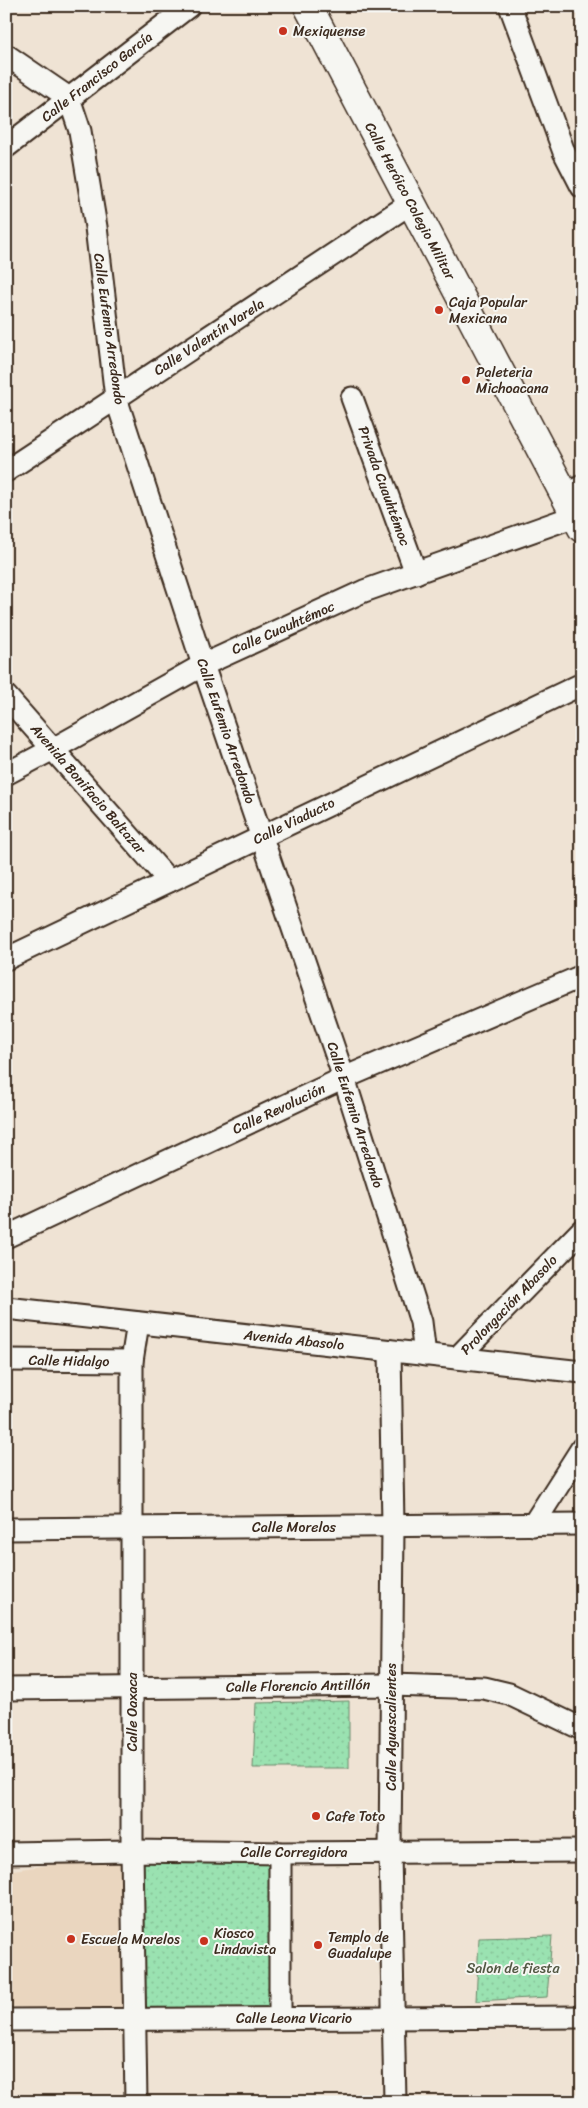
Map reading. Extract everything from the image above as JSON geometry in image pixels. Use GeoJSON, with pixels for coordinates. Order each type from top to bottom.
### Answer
{"type":"FeatureCollection","features":[{"type":"Feature","properties":{"kind":"main road","name":"Calle Heróico Colegio Militar"},"geometry":{"type":"LineString","coordinates":[[308,6],[412,204],[576,506]]}},
{"type":"Feature","properties":{"kind":"street","name":"Calle Francisco García"},"geometry":{"type":"LineString","coordinates":[[6,147],[189,6]]}},
{"type":"Feature","properties":{"kind":"street"},"geometry":{"type":"LineString","coordinates":[[510,6],[564,152],[582,187]]}},
{"type":"Feature","properties":{"kind":"street"},"geometry":{"type":"LineString","coordinates":[[6,55],[69,98]]}},
{"type":"Feature","properties":{"kind":"street","name":"Calle Eufemio Arredondo"},"geometry":{"type":"LineString","coordinates":[[69,98],[80,131],[96,227],[116,398],[203,665],[344,1078],[421,1322],[425,1355]]}},
{"type":"Feature","properties":{"kind":"street","name":"Calle Valentín Varela"},"geometry":{"type":"LineString","coordinates":[[6,471],[412,204]]}},
{"type":"Feature","properties":{"kind":"street","name":"Privada Cuauhtémoc"},"geometry":{"type":"LineString","coordinates":[[352,398],[416,573]]}},
{"type":"Feature","properties":{"kind":"street","name":"Calle Cuauhtémoc"},"geometry":{"type":"LineString","coordinates":[[6,774],[203,665],[364,592],[416,573],[576,506]]}},
{"type":"Feature","properties":{"kind":"street","name":"Calle Viaducto"},"geometry":{"type":"LineString","coordinates":[[6,959],[582,684]]}},
{"type":"Feature","properties":{"kind":"street","name":"Avenida Bonifacio Baltazar"},"geometry":{"type":"LineString","coordinates":[[6,696],[169,881]]}},
{"type":"Feature","properties":{"kind":"street","name":"Calle Revolución"},"geometry":{"type":"LineString","coordinates":[[6,1237],[344,1078],[582,976]]}},
{"type":"Feature","properties":{"kind":"street","name":"Prolongación Abasolo"},"geometry":{"type":"LineString","coordinates":[[457,1358],[582,1230]]}},
{"type":"Feature","properties":{"kind":"street","name":"Avenida Abasolo"},"geometry":{"type":"LineString","coordinates":[[6,1308],[582,1372]]}},
{"type":"Feature","properties":{"kind":"street","name":"Calle Oaxaca"},"geometry":{"type":"LineString","coordinates":[[136,2102],[132,1850],[132,1361],[138,1323]]}},
{"type":"Feature","properties":{"kind":"street","name":"Calle Aguascalientes"},"geometry":{"type":"LineString","coordinates":[[390,1351],[393,1526],[390,1852],[394,2102]]}},
{"type":"Feature","properties":{"kind":"street","name":"Calle Hidalgo"},"geometry":{"type":"LineString","coordinates":[[6,1360],[132,1361]]}},
{"type":"Feature","properties":{"kind":"street"},"geometry":{"type":"LineString","coordinates":[[533,1525],[582,1448]]}},
{"type":"Feature","properties":{"kind":"street","name":"Calle Morelos"},"geometry":{"type":"LineString","coordinates":[[6,1529],[582,1524]]}},
{"type":"Feature","properties":{"kind":"street","name":"Calle Florencio Antillón"},"geometry":{"type":"LineString","coordinates":[[6,1689],[392,1685],[484,1688],[509,1694],[582,1728]]}},
{"type":"Feature","properties":{"kind":"street","name":"Calle Corregidora"},"geometry":{"type":"LineString","coordinates":[[6,1853],[132,1850],[280,1852],[582,1851]]}},
{"type":"Feature","properties":{"kind":"street"},"geometry":{"type":"LineString","coordinates":[[280,1852],[280,2018]]}},
{"type":"Feature","properties":{"kind":"street","name":"Calle Leona Vicario"},"geometry":{"type":"LineString","coordinates":[[6,2020],[582,2017]]}},
{"type":"Feature","properties":{"kind":"shaded area","name":"Escuela Morelos"},"geometry":{"type":"Polygon","coordinates":[[[134,1853],[137,2018],[6,2006],[6,1871],[134,1853]]]}},
{"type":"Feature","properties":{"kind":"green space"},"geometry":{"type":"Polygon","coordinates":[[[349,1701],[349,1768],[253,1768],[256,1703],[349,1701]]]}},
{"type":"Feature","properties":{"kind":"green space"},"geometry":{"type":"Polygon","coordinates":[[[134,1853],[280,1853],[280,2018],[137,2018],[134,1853]]]}},
{"type":"Feature","properties":{"kind":"green space","name":"Salon de fiesta"},"geometry":{"type":"Polygon","coordinates":[[[552,1936],[547,1997],[476,2001],[479,1938],[552,1936]]]}},
{"type":"Feature","properties":{"kind":"place","name":"Mexiquense"},"geometry":{"type":"Point","coordinates":[283,31]}},
{"type":"Feature","properties":{"kind":"place","name":"Caja Popular Mexicana"},"geometry":{"type":"Point","coordinates":[439,310]}},
{"type":"Feature","properties":{"kind":"place","name":"Paleteria Michoacana"},"geometry":{"type":"Point","coordinates":[466,380]}},
{"type":"Feature","properties":{"kind":"place","name":"Cafe Toto"},"geometry":{"type":"Point","coordinates":[316,1816]}},
{"type":"Feature","properties":{"kind":"place","name":"Escuela Morelos"},"geometry":{"type":"Point","coordinates":[71,1939]}},
{"type":"Feature","properties":{"kind":"place","name":"Kiosco Lindavista"},"geometry":{"type":"Point","coordinates":[204,1941]}},
{"type":"Feature","properties":{"kind":"place","name":"Templo de Guadalupe"},"geometry":{"type":"Point","coordinates":[318,1945]}}]}
